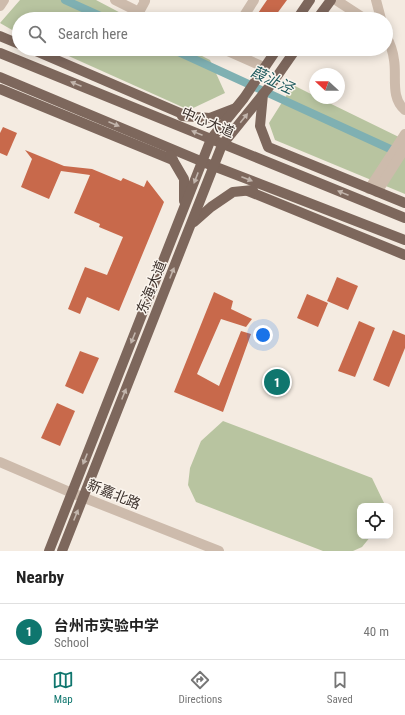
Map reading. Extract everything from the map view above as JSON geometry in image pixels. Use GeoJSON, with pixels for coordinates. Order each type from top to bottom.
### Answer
{"type":"FeatureCollection","features":[{"type":"Feature","properties":{"kind":"main road"},"geometry":{"type":"LineString","coordinates":[[302,12],[310,0]]}},
{"type":"Feature","properties":{"kind":"main road"},"geometry":{"type":"LineString","coordinates":[[322,12],[330,0]]}},
{"type":"Feature","properties":{"kind":"main road"},"geometry":{"type":"LineString","coordinates":[[0,36],[12,41]]}},
{"type":"Feature","properties":{"kind":"main road","name":"中心大道"},"geometry":{"type":"LineString","coordinates":[[0,53],[405,218]]}},
{"type":"Feature","properties":{"kind":"main road"},"geometry":{"type":"LineString","coordinates":[[47,56],[187,116]]}},
{"type":"Feature","properties":{"kind":"main road","name":"东海大道"},"geometry":{"type":"LineString","coordinates":[[49,551],[212,139],[244,98],[272,56]]}},
{"type":"Feature","properties":{"kind":"main road","name":"东海大道"},"geometry":{"type":"LineString","coordinates":[[62,551],[223,144],[273,82],[291,56]]}},
{"type":"Feature","properties":{"kind":"main road"},"geometry":{"type":"LineString","coordinates":[[0,77],[202,162],[405,240]]}},
{"type":"Feature","properties":{"kind":"main road"},"geometry":{"type":"LineString","coordinates":[[0,89],[173,160]]}},
{"type":"Feature","properties":{"kind":"main road"},"geometry":{"type":"LineString","coordinates":[[263,93],[260,126],[268,147],[405,203]]}},
{"type":"Feature","properties":{"kind":"main road"},"geometry":{"type":"LineString","coordinates":[[154,115],[210,118],[236,108]]}},
{"type":"Feature","properties":{"kind":"main road"},"geometry":{"type":"LineString","coordinates":[[163,145],[184,179],[185,196],[181,216]]}},
{"type":"Feature","properties":{"kind":"main road"},"geometry":{"type":"LineString","coordinates":[[342,178],[380,208]]}},
{"type":"Feature","properties":{"kind":"main road"},"geometry":{"type":"LineString","coordinates":[[191,225],[211,206],[232,192],[255,190],[288,195]]}},
{"type":"Feature","properties":{"kind":"main road"},"geometry":{"type":"LineString","coordinates":[[248,191],[405,255]]}},
{"type":"Feature","properties":{"kind":"main road"},"geometry":{"type":"LineString","coordinates":[[347,232],[351,220]]}},
{"type":"Feature","properties":{"kind":"street"},"geometry":{"type":"LineString","coordinates":[[0,6],[4,0]]}},
{"type":"Feature","properties":{"kind":"street"},"geometry":{"type":"LineString","coordinates":[[115,0],[140,12],[144,0]]}},
{"type":"Feature","properties":{"kind":"street"},"geometry":{"type":"LineString","coordinates":[[246,12],[254,0]]}},
{"type":"Feature","properties":{"kind":"street"},"geometry":{"type":"LineString","coordinates":[[336,0],[354,12]]}},
{"type":"Feature","properties":{"kind":"street"},"geometry":{"type":"LineString","coordinates":[[376,0],[380,12]]}},
{"type":"Feature","properties":{"kind":"street"},"geometry":{"type":"LineString","coordinates":[[239,56],[264,67]]}},
{"type":"Feature","properties":{"kind":"street"},"geometry":{"type":"LineString","coordinates":[[392,56],[396,95],[400,106],[405,110]]}},
{"type":"Feature","properties":{"kind":"street"},"geometry":{"type":"LineString","coordinates":[[389,167],[404,136]]}},
{"type":"Feature","properties":{"kind":"street"},"geometry":{"type":"LineString","coordinates":[[373,191],[389,167],[405,148]]}},
{"type":"Feature","properties":{"kind":"street","name":"新嘉北路"},"geometry":{"type":"LineString","coordinates":[[0,462],[72,493],[219,551]]}},
{"type":"Feature","properties":{"kind":"green space"},"geometry":{"type":"Polygon","coordinates":[[[20,0],[96,0],[119,12],[12,12],[12,30],[0,23],[20,0]]]}},
{"type":"Feature","properties":{"kind":"green space"},"geometry":{"type":"Polygon","coordinates":[[[69,56],[202,56],[210,60],[225,93],[189,110],[69,56]]]}},
{"type":"Feature","properties":{"kind":"green space"},"geometry":{"type":"Polygon","coordinates":[[[293,85],[309,93],[309,104],[331,104],[405,140],[405,194],[275,140],[269,123],[293,85]]]}},
{"type":"Feature","properties":{"kind":"green space"},"geometry":{"type":"Polygon","coordinates":[[[223,421],[372,478],[384,503],[357,503],[357,539],[369,539],[362,547],[353,551],[323,551],[196,502],[188,485],[190,468],[201,441],[223,421]]]}},
{"type":"Feature","properties":{"kind":"building"},"geometry":{"type":"Polygon","coordinates":[[[267,0],[287,0],[278,12],[259,12],[267,0]]]}},
{"type":"Feature","properties":{"kind":"building"},"geometry":{"type":"Polygon","coordinates":[[[3,127],[17,133],[7,156],[0,153],[0,133],[3,127]]]}},
{"type":"Feature","properties":{"kind":"building"},"geometry":{"type":"Polygon","coordinates":[[[25,150],[64,166],[92,169],[121,181],[123,178],[144,187],[147,180],[164,202],[119,311],[87,297],[80,314],[68,309],[85,267],[107,275],[123,237],[99,227],[100,224],[74,213],[90,175],[61,171],[49,199],[21,187],[32,159],[25,150]]]}},
{"type":"Feature","properties":{"kind":"building"},"geometry":{"type":"Polygon","coordinates":[[[337,277],[358,286],[348,310],[327,301],[337,277]]]}},
{"type":"Feature","properties":{"kind":"building"},"geometry":{"type":"Polygon","coordinates":[[[214,292],[233,301],[231,309],[252,319],[246,327],[221,319],[197,374],[219,386],[241,331],[251,334],[223,412],[174,392],[214,292]]]}},
{"type":"Feature","properties":{"kind":"building"},"geometry":{"type":"Polygon","coordinates":[[[307,294],[328,303],[318,327],[297,318],[307,294]]]}},
{"type":"Feature","properties":{"kind":"building"},"geometry":{"type":"Polygon","coordinates":[[[359,321],[375,328],[355,377],[338,371],[359,321]]]}},
{"type":"Feature","properties":{"kind":"building"},"geometry":{"type":"Polygon","coordinates":[[[393,330],[405,335],[405,348],[389,387],[373,380],[393,330]]]}},
{"type":"Feature","properties":{"kind":"building"},"geometry":{"type":"Polygon","coordinates":[[[80,351],[99,358],[83,394],[65,386],[80,351]]]}},
{"type":"Feature","properties":{"kind":"building"},"geometry":{"type":"Polygon","coordinates":[[[57,403],[75,411],[60,446],[41,438],[57,403]]]}},
{"type":"Feature","properties":{"kind":"waterway","name":"葭沚泾"},"geometry":{"type":"LineString","coordinates":[[65,0],[92,12]]}},
{"type":"Feature","properties":{"kind":"waterway","name":"葭沚泾"},"geometry":{"type":"LineString","coordinates":[[187,56],[399,153]]}},
{"type":"Feature","properties":{"kind":"place","name":"台州市实验中学"},"geometry":{"type":"Point","coordinates":[277,382]}}]}
